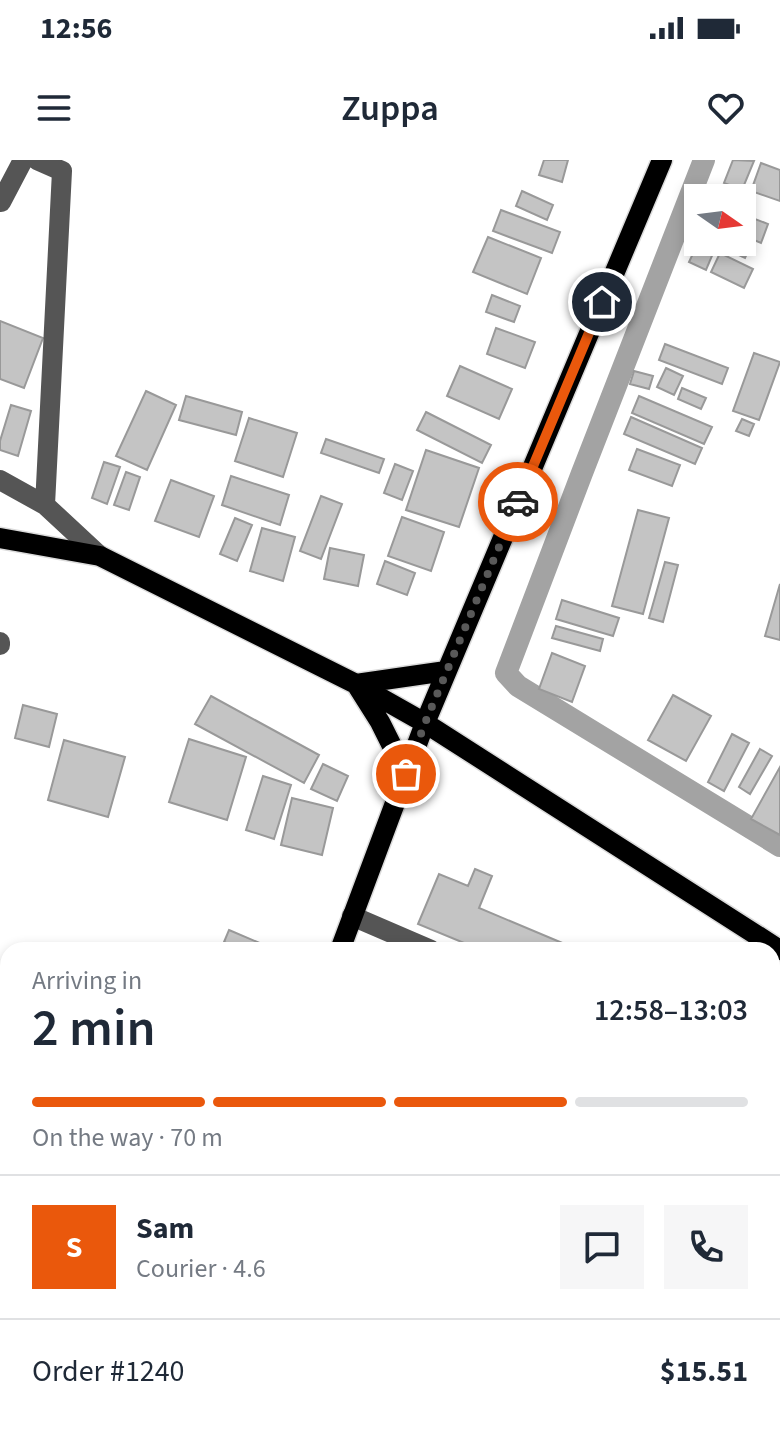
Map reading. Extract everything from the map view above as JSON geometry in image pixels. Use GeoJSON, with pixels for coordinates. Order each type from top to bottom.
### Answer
{"type":"FeatureCollection","features":[{"type":"Feature","properties":{"kind":"main road"},"geometry":{"type":"LineString","coordinates":[[343,942],[446,671],[662,160]]}},
{"type":"Feature","properties":{"kind":"main road"},"geometry":{"type":"LineString","coordinates":[[0,538],[100,556],[356,684],[425,723],[767,942]]}},
{"type":"Feature","properties":{"kind":"main road"},"geometry":{"type":"LineString","coordinates":[[356,684],[446,671]]}},
{"type":"Feature","properties":{"kind":"main road"},"geometry":{"type":"LineString","coordinates":[[356,684],[380,722],[406,774]]}},
{"type":"Feature","properties":{"kind":"street"},"geometry":{"type":"LineString","coordinates":[[1,202],[23,160]]}},
{"type":"Feature","properties":{"kind":"street"},"geometry":{"type":"LineString","coordinates":[[37,160],[62,171],[45,505]]}},
{"type":"Feature","properties":{"kind":"street"},"geometry":{"type":"LineString","coordinates":[[0,480],[45,505],[100,556]]}},
{"type":"Feature","properties":{"kind":"street"},"geometry":{"type":"LineString","coordinates":[[352,916],[412,942]]}},
{"type":"Feature","properties":{"kind":"building"},"geometry":{"type":"Polygon","coordinates":[[[544,160],[568,160],[562,182],[539,175],[544,160]]]}},
{"type":"Feature","properties":{"kind":"building"},"geometry":{"type":"Polygon","coordinates":[[[733,160],[754,161],[744,184],[724,183],[733,160]]]}},
{"type":"Feature","properties":{"kind":"building"},"geometry":{"type":"Polygon","coordinates":[[[761,163],[780,170],[780,201],[756,193],[756,184],[754,184],[761,163]]]}},
{"type":"Feature","properties":{"kind":"building"},"geometry":{"type":"Polygon","coordinates":[[[522,191],[553,205],[547,220],[516,206],[522,191]]]}},
{"type":"Feature","properties":{"kind":"building"},"geometry":{"type":"Polygon","coordinates":[[[501,210],[560,232],[552,253],[493,231],[501,210]]]}},
{"type":"Feature","properties":{"kind":"building"},"geometry":{"type":"Polygon","coordinates":[[[756,219],[768,224],[761,243],[756,241],[756,219]]]}},
{"type":"Feature","properties":{"kind":"building"},"geometry":{"type":"Polygon","coordinates":[[[488,237],[541,258],[527,294],[473,272],[488,237]]]}},
{"type":"Feature","properties":{"kind":"building"},"geometry":{"type":"Polygon","coordinates":[[[692,256],[712,256],[706,270],[689,262],[692,256]]]}},
{"type":"Feature","properties":{"kind":"building"},"geometry":{"type":"Polygon","coordinates":[[[719,256],[726,256],[753,269],[744,288],[711,272],[719,256]]]}},
{"type":"Feature","properties":{"kind":"building"},"geometry":{"type":"Polygon","coordinates":[[[492,295],[520,306],[514,322],[486,312],[492,295]]]}},
{"type":"Feature","properties":{"kind":"building"},"geometry":{"type":"Polygon","coordinates":[[[0,321],[43,338],[24,388],[0,379],[0,321]]]}},
{"type":"Feature","properties":{"kind":"building"},"geometry":{"type":"Polygon","coordinates":[[[496,328],[535,342],[525,368],[487,354],[496,328]]]}},
{"type":"Feature","properties":{"kind":"building"},"geometry":{"type":"Polygon","coordinates":[[[665,344],[728,368],[722,384],[659,360],[665,344]]]}},
{"type":"Feature","properties":{"kind":"building"},"geometry":{"type":"Polygon","coordinates":[[[754,353],[780,362],[759,420],[733,411],[754,353]]]}},
{"type":"Feature","properties":{"kind":"building"},"geometry":{"type":"Polygon","coordinates":[[[460,366],[512,389],[499,419],[447,396],[460,366]]]}},
{"type":"Feature","properties":{"kind":"building"},"geometry":{"type":"Polygon","coordinates":[[[666,368],[683,376],[674,395],[657,387],[666,368]]]}},
{"type":"Feature","properties":{"kind":"building"},"geometry":{"type":"Polygon","coordinates":[[[634,371],[653,376],[649,389],[630,384],[634,371]]]}},
{"type":"Feature","properties":{"kind":"building"},"geometry":{"type":"Polygon","coordinates":[[[682,388],[706,398],[701,409],[678,399],[682,388]]]}},
{"type":"Feature","properties":{"kind":"building"},"geometry":{"type":"Polygon","coordinates":[[[146,391],[176,405],[147,470],[116,456],[146,391]]]}},
{"type":"Feature","properties":{"kind":"building"},"geometry":{"type":"Polygon","coordinates":[[[186,396],[242,412],[236,435],[179,420],[186,396]]]}},
{"type":"Feature","properties":{"kind":"building"},"geometry":{"type":"Polygon","coordinates":[[[639,396],[712,427],[704,444],[632,413],[639,396]]]}},
{"type":"Feature","properties":{"kind":"building"},"geometry":{"type":"Polygon","coordinates":[[[11,405],[31,411],[18,456],[0,450],[11,405]]]}},
{"type":"Feature","properties":{"kind":"building"},"geometry":{"type":"Polygon","coordinates":[[[426,412],[491,445],[482,463],[417,430],[426,412]]]}},
{"type":"Feature","properties":{"kind":"building"},"geometry":{"type":"Polygon","coordinates":[[[631,417],[702,448],[695,464],[624,434],[631,417]]]}},
{"type":"Feature","properties":{"kind":"building"},"geometry":{"type":"Polygon","coordinates":[[[249,418],[297,433],[283,477],[235,461],[249,418]]]}},
{"type":"Feature","properties":{"kind":"building"},"geometry":{"type":"Polygon","coordinates":[[[742,419],[754,424],[749,436],[736,431],[742,419]]]}},
{"type":"Feature","properties":{"kind":"building"},"geometry":{"type":"Polygon","coordinates":[[[326,439],[384,459],[379,473],[321,453],[326,439]]]}},
{"type":"Feature","properties":{"kind":"building"},"geometry":{"type":"Polygon","coordinates":[[[637,449],[680,465],[672,486],[629,470],[637,449]]]}},
{"type":"Feature","properties":{"kind":"building"},"geometry":{"type":"Polygon","coordinates":[[[426,450],[479,468],[459,527],[406,510],[426,450]]]}},
{"type":"Feature","properties":{"kind":"building"},"geometry":{"type":"Polygon","coordinates":[[[104,462],[120,467],[107,504],[92,498],[104,462]]]}},
{"type":"Feature","properties":{"kind":"building"},"geometry":{"type":"Polygon","coordinates":[[[395,464],[413,471],[402,500],[384,493],[395,464]]]}},
{"type":"Feature","properties":{"kind":"building"},"geometry":{"type":"Polygon","coordinates":[[[126,472],[140,477],[129,510],[114,505],[126,472]]]}},
{"type":"Feature","properties":{"kind":"building"},"geometry":{"type":"Polygon","coordinates":[[[231,476],[289,495],[280,525],[222,505],[231,476]]]}},
{"type":"Feature","properties":{"kind":"building"},"geometry":{"type":"Polygon","coordinates":[[[171,480],[214,496],[199,537],[155,521],[171,480]]]}},
{"type":"Feature","properties":{"kind":"building"},"geometry":{"type":"Polygon","coordinates":[[[321,496],[342,504],[321,559],[300,551],[321,496]]]}},
{"type":"Feature","properties":{"kind":"building"},"geometry":{"type":"Polygon","coordinates":[[[638,510],[669,518],[643,614],[612,606],[638,510]]]}},
{"type":"Feature","properties":{"kind":"building"},"geometry":{"type":"Polygon","coordinates":[[[402,517],[444,532],[431,571],[388,556],[402,517]]]}},
{"type":"Feature","properties":{"kind":"building"},"geometry":{"type":"Polygon","coordinates":[[[235,518],[252,525],[237,561],[220,554],[235,518]]]}},
{"type":"Feature","properties":{"kind":"building"},"geometry":{"type":"Polygon","coordinates":[[[262,528],[295,537],[283,581],[250,571],[262,528]]]}},
{"type":"Feature","properties":{"kind":"building"},"geometry":{"type":"Polygon","coordinates":[[[330,548],[364,555],[358,586],[324,579],[330,548]]]}},
{"type":"Feature","properties":{"kind":"building"},"geometry":{"type":"Polygon","coordinates":[[[385,561],[415,573],[407,595],[377,584],[385,561]]]}},
{"type":"Feature","properties":{"kind":"building"},"geometry":{"type":"Polygon","coordinates":[[[665,562],[678,565],[663,622],[649,618],[665,562]]]}},
{"type":"Feature","properties":{"kind":"building"},"geometry":{"type":"Polygon","coordinates":[[[780,584],[780,640],[765,636],[780,584]]]}},
{"type":"Feature","properties":{"kind":"building"},"geometry":{"type":"Polygon","coordinates":[[[562,600],[619,618],[613,636],[556,619],[562,600]]]}},
{"type":"Feature","properties":{"kind":"building"},"geometry":{"type":"Polygon","coordinates":[[[556,626],[603,639],[600,651],[552,638],[556,626]]]}},
{"type":"Feature","properties":{"kind":"building"},"geometry":{"type":"Polygon","coordinates":[[[552,653],[585,666],[572,702],[539,689],[552,653]]]}},
{"type":"Feature","properties":{"kind":"building"},"geometry":{"type":"Polygon","coordinates":[[[673,695],[711,716],[686,761],[648,740],[673,695]]]}},
{"type":"Feature","properties":{"kind":"building"},"geometry":{"type":"Polygon","coordinates":[[[211,696],[319,755],[304,783],[195,724],[211,696]]]}},
{"type":"Feature","properties":{"kind":"building"},"geometry":{"type":"Polygon","coordinates":[[[23,705],[57,714],[49,747],[15,738],[23,705]]]}},
{"type":"Feature","properties":{"kind":"building"},"geometry":{"type":"Polygon","coordinates":[[[732,734],[749,743],[724,791],[708,782],[732,734]]]}},
{"type":"Feature","properties":{"kind":"building"},"geometry":{"type":"Polygon","coordinates":[[[189,739],[246,757],[227,820],[169,802],[189,739]]]}},
{"type":"Feature","properties":{"kind":"building"},"geometry":{"type":"Polygon","coordinates":[[[64,740],[125,757],[108,817],[48,800],[64,740]]]}},
{"type":"Feature","properties":{"kind":"building"},"geometry":{"type":"Polygon","coordinates":[[[760,749],[772,756],[750,794],[739,787],[760,749]]]}},
{"type":"Feature","properties":{"kind":"building"},"geometry":{"type":"Polygon","coordinates":[[[323,764],[348,776],[337,801],[311,789],[323,764]]]}},
{"type":"Feature","properties":{"kind":"building"},"geometry":{"type":"Polygon","coordinates":[[[780,767],[780,835],[751,819],[780,767]]]}},
{"type":"Feature","properties":{"kind":"building"},"geometry":{"type":"Polygon","coordinates":[[[263,776],[291,785],[274,839],[246,830],[263,776]]]}},
{"type":"Feature","properties":{"kind":"building"},"geometry":{"type":"Polygon","coordinates":[[[292,798],[333,808],[322,855],[281,845],[292,798]]]}},
{"type":"Feature","properties":{"kind":"building"},"geometry":{"type":"Polygon","coordinates":[[[475,869],[492,876],[479,908],[560,942],[462,942],[418,924],[439,874],[468,886],[475,869]]]}},
{"type":"Feature","properties":{"kind":"building"},"geometry":{"type":"Polygon","coordinates":[[[229,930],[257,942],[224,942],[229,930]]]}},
{"type":"Feature","properties":{"kind":"waterway"},"geometry":{"type":"LineString","coordinates":[[704,160],[506,673],[518,686],[780,846]]}},
{"type":"Feature","properties":{"kind":"way so far"},"geometry":{"type":"LineString","coordinates":[[406,774],[518,502]]}},
{"type":"Feature","properties":{"kind":"route"},"geometry":{"type":"LineString","coordinates":[[518,502],[602,302]]}}]}
